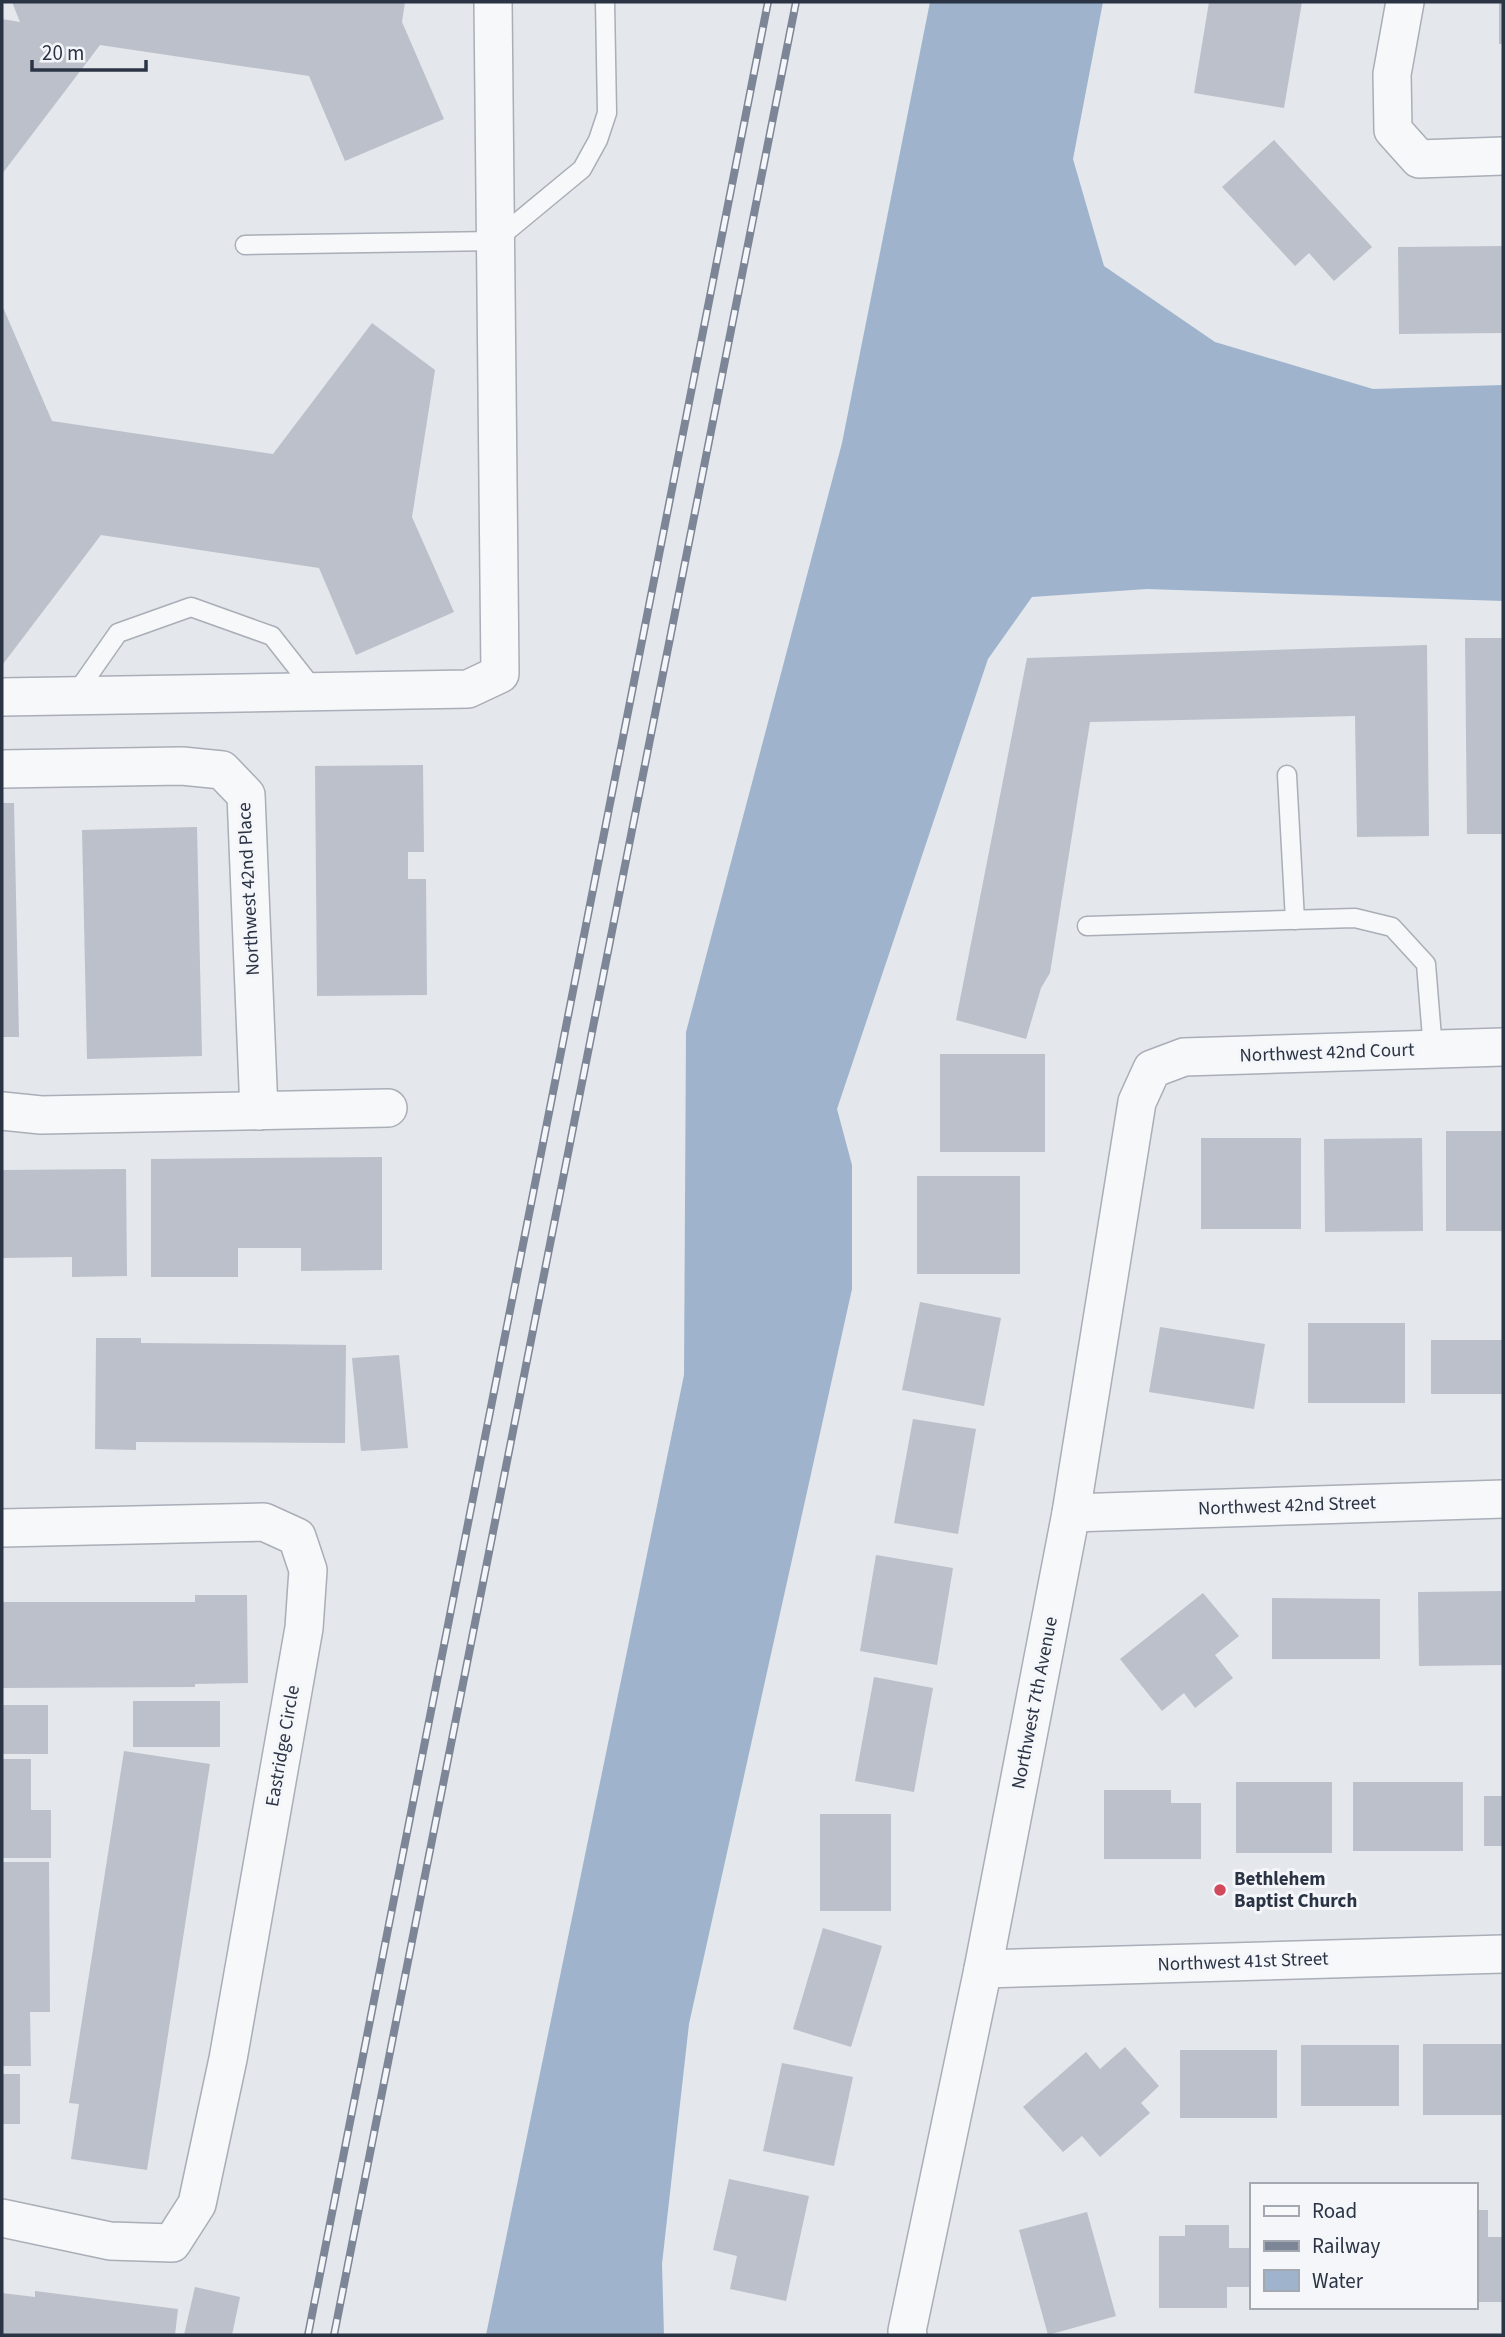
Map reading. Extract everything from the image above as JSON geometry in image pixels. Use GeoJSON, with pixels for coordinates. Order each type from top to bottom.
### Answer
{"type":"FeatureCollection","features":[{"type":"Feature","properties":{"kind":"street"},"geometry":{"type":"LineString","coordinates":[[2,697],[468,689],[500,674],[493,2]]}},
{"type":"Feature","properties":{"kind":"street"},"geometry":{"type":"LineString","coordinates":[[1405,2],[1392,74],[1393,130],[1419,159],[1503,156]]}},
{"type":"Feature","properties":{"kind":"street","name":"Northwest 42nd Place"},"geometry":{"type":"LineString","coordinates":[[2,769],[183,766],[222,769],[246,795],[260,1111]]}},
{"type":"Feature","properties":{"kind":"street","name":"Northwest 42nd Court"},"geometry":{"type":"LineString","coordinates":[[1152,1069],[1184,1057],[1503,1046]]}},
{"type":"Feature","properties":{"kind":"street","name":"Northwest 7th Avenue"},"geometry":{"type":"LineString","coordinates":[[908,2335],[983,1969],[1071,1513],[1137,1102],[1152,1069]]}},
{"type":"Feature","properties":{"kind":"street"},"geometry":{"type":"LineString","coordinates":[[2,1111],[41,1115],[388,1108]]}},
{"type":"Feature","properties":{"kind":"street","name":"Northwest 42nd Street"},"geometry":{"type":"LineString","coordinates":[[1071,1513],[1503,1499]]}},
{"type":"Feature","properties":{"kind":"street","name":"Eastridge Circle"},"geometry":{"type":"LineString","coordinates":[[2,1528],[264,1522],[298,1537],[308,1570],[304,1628],[228,2059],[197,2204],[172,2243],[110,2241],[2,2218]]}},
{"type":"Feature","properties":{"kind":"street","name":"Northwest 41st Street"},"geometry":{"type":"LineString","coordinates":[[983,1969],[1503,1954]]}},
{"type":"Feature","properties":{"kind":"lane"},"geometry":{"type":"LineString","coordinates":[[245,245],[495,241],[582,169],[598,140],[607,113],[605,2]]}},
{"type":"Feature","properties":{"kind":"lane"},"geometry":{"type":"LineString","coordinates":[[74,696],[118,632],[191,607],[272,636],[316,692]]}},
{"type":"Feature","properties":{"kind":"lane"},"geometry":{"type":"LineString","coordinates":[[1287,775],[1295,920]]}},
{"type":"Feature","properties":{"kind":"lane"},"geometry":{"type":"LineString","coordinates":[[1087,926],[1355,918],[1392,927],[1426,964],[1433,1050]]}},
{"type":"Feature","properties":{"kind":"water"},"geometry":{"type":"Polygon","coordinates":[[[930,2],[1103,2],[1073,159],[1104,266],[1215,342],[1373,389],[1503,385],[1503,601],[1147,589],[1032,597],[988,659],[837,1109],[852,1165],[852,1289],[689,2024],[662,2264],[664,2335],[486,2335],[684,1375],[686,1032],[842,443],[930,2]]]}},
{"type":"Feature","properties":{"kind":"building"},"geometry":{"type":"Polygon","coordinates":[[[12,2],[405,2],[402,22],[444,119],[345,161],[309,76],[100,45],[2,174],[2,19],[20,22],[12,2]]]}},
{"type":"Feature","properties":{"kind":"building"},"geometry":{"type":"Polygon","coordinates":[[[1209,2],[1302,2],[1284,108],[1194,93],[1209,2]]]}},
{"type":"Feature","properties":{"kind":"building"},"geometry":{"type":"Polygon","coordinates":[[[1499,2],[1503,2],[1503,44],[1499,44],[1499,2]]]}},
{"type":"Feature","properties":{"kind":"building"},"geometry":{"type":"Polygon","coordinates":[[[1274,140],[1372,247],[1334,281],[1309,253],[1295,266],[1222,187],[1274,140]]]}},
{"type":"Feature","properties":{"kind":"building"},"geometry":{"type":"Polygon","coordinates":[[[1503,246],[1503,333],[1399,334],[1398,247],[1503,246]]]}},
{"type":"Feature","properties":{"kind":"building"},"geometry":{"type":"Polygon","coordinates":[[[2,305],[52,421],[273,454],[372,323],[435,370],[412,517],[454,612],[356,655],[319,568],[101,535],[3,664],[2,305]]]}},
{"type":"Feature","properties":{"kind":"building"},"geometry":{"type":"Polygon","coordinates":[[[1465,638],[1503,638],[1503,834],[1467,834],[1465,638]]]}},
{"type":"Feature","properties":{"kind":"building"},"geometry":{"type":"Polygon","coordinates":[[[1427,645],[1429,836],[1357,837],[1355,716],[1090,722],[1050,973],[1041,988],[1026,1039],[956,1020],[1027,658],[1427,645]]]}},
{"type":"Feature","properties":{"kind":"building"},"geometry":{"type":"Polygon","coordinates":[[[423,765],[424,852],[408,852],[408,879],[426,879],[427,995],[317,996],[315,766],[423,765]]]}},
{"type":"Feature","properties":{"kind":"building"},"geometry":{"type":"Polygon","coordinates":[[[2,803],[14,803],[19,1037],[2,1037],[2,803]]]}},
{"type":"Feature","properties":{"kind":"building"},"geometry":{"type":"Polygon","coordinates":[[[197,827],[202,1056],[87,1059],[82,830],[197,827]]]}},
{"type":"Feature","properties":{"kind":"building"},"geometry":{"type":"Polygon","coordinates":[[[940,1054],[1045,1054],[1045,1152],[940,1152],[940,1054]]]}},
{"type":"Feature","properties":{"kind":"building"},"geometry":{"type":"Polygon","coordinates":[[[1446,1131],[1503,1131],[1503,1231],[1446,1231],[1446,1131]]]}},
{"type":"Feature","properties":{"kind":"building"},"geometry":{"type":"Polygon","coordinates":[[[1201,1138],[1301,1138],[1301,1229],[1201,1229],[1201,1138]]]}},
{"type":"Feature","properties":{"kind":"building"},"geometry":{"type":"Polygon","coordinates":[[[1422,1138],[1423,1231],[1325,1232],[1324,1139],[1422,1138]]]}},
{"type":"Feature","properties":{"kind":"building"},"geometry":{"type":"Polygon","coordinates":[[[382,1157],[382,1270],[301,1271],[301,1248],[238,1248],[238,1277],[151,1277],[151,1159],[382,1157]]]}},
{"type":"Feature","properties":{"kind":"building"},"geometry":{"type":"Polygon","coordinates":[[[126,1169],[127,1276],[72,1277],[72,1257],[2,1258],[2,1170],[126,1169]]]}},
{"type":"Feature","properties":{"kind":"building"},"geometry":{"type":"Polygon","coordinates":[[[917,1176],[1020,1176],[1020,1274],[917,1274],[917,1176]]]}},
{"type":"Feature","properties":{"kind":"building"},"geometry":{"type":"Polygon","coordinates":[[[920,1302],[1001,1318],[984,1406],[902,1390],[920,1302]]]}},
{"type":"Feature","properties":{"kind":"building"},"geometry":{"type":"Polygon","coordinates":[[[1308,1323],[1405,1323],[1405,1403],[1308,1403],[1308,1323]]]}},
{"type":"Feature","properties":{"kind":"building"},"geometry":{"type":"Polygon","coordinates":[[[1160,1327],[1265,1344],[1254,1409],[1149,1392],[1160,1327]]]}},
{"type":"Feature","properties":{"kind":"building"},"geometry":{"type":"Polygon","coordinates":[[[96,1338],[141,1338],[141,1343],[346,1345],[345,1443],[136,1442],[136,1450],[95,1449],[96,1338]]]}},
{"type":"Feature","properties":{"kind":"building"},"geometry":{"type":"Polygon","coordinates":[[[1431,1340],[1503,1340],[1503,1394],[1431,1394],[1431,1340]]]}},
{"type":"Feature","properties":{"kind":"building"},"geometry":{"type":"Polygon","coordinates":[[[399,1355],[408,1448],[361,1451],[352,1358],[399,1355]]]}},
{"type":"Feature","properties":{"kind":"building"},"geometry":{"type":"Polygon","coordinates":[[[913,1419],[976,1429],[958,1534],[894,1523],[913,1419]]]}},
{"type":"Feature","properties":{"kind":"building"},"geometry":{"type":"Polygon","coordinates":[[[876,1555],[953,1568],[937,1665],[860,1651],[876,1555]]]}},
{"type":"Feature","properties":{"kind":"building"},"geometry":{"type":"Polygon","coordinates":[[[1503,1591],[1503,1665],[1419,1666],[1418,1592],[1503,1591]]]}},
{"type":"Feature","properties":{"kind":"building"},"geometry":{"type":"Polygon","coordinates":[[[1203,1593],[1239,1636],[1215,1655],[1233,1678],[1195,1708],[1184,1693],[1162,1711],[1120,1659],[1203,1593]]]}},
{"type":"Feature","properties":{"kind":"building"},"geometry":{"type":"Polygon","coordinates":[[[195,1595],[247,1595],[248,1683],[195,1684],[195,1687],[2,1688],[2,1602],[195,1602],[195,1595]]]}},
{"type":"Feature","properties":{"kind":"building"},"geometry":{"type":"Polygon","coordinates":[[[1272,1598],[1380,1599],[1380,1659],[1272,1659],[1272,1598]]]}},
{"type":"Feature","properties":{"kind":"building"},"geometry":{"type":"Polygon","coordinates":[[[874,1677],[933,1688],[914,1792],[855,1781],[874,1677]]]}},
{"type":"Feature","properties":{"kind":"building"},"geometry":{"type":"Polygon","coordinates":[[[133,1701],[220,1701],[220,1747],[133,1747],[133,1701]]]}},
{"type":"Feature","properties":{"kind":"building"},"geometry":{"type":"Polygon","coordinates":[[[2,1705],[48,1705],[48,1754],[2,1754],[2,1705]]]}},
{"type":"Feature","properties":{"kind":"building"},"geometry":{"type":"Polygon","coordinates":[[[124,1751],[210,1764],[147,2170],[71,2159],[79,2104],[69,2103],[124,1751]]]}},
{"type":"Feature","properties":{"kind":"building"},"geometry":{"type":"Polygon","coordinates":[[[2,1759],[31,1759],[31,1810],[51,1810],[51,1858],[2,1858],[2,1759]]]}},
{"type":"Feature","properties":{"kind":"building"},"geometry":{"type":"Polygon","coordinates":[[[1236,1782],[1332,1782],[1332,1853],[1236,1853],[1236,1782]]]}},
{"type":"Feature","properties":{"kind":"building"},"geometry":{"type":"Polygon","coordinates":[[[1353,1782],[1463,1782],[1463,1851],[1353,1851],[1353,1782]]]}},
{"type":"Feature","properties":{"kind":"building"},"geometry":{"type":"Polygon","coordinates":[[[1104,1790],[1171,1790],[1171,1803],[1201,1803],[1201,1859],[1104,1859],[1104,1790]]]}},
{"type":"Feature","properties":{"kind":"building"},"geometry":{"type":"Polygon","coordinates":[[[1484,1796],[1503,1796],[1503,1846],[1484,1846],[1484,1796]]]}},
{"type":"Feature","properties":{"kind":"building"},"geometry":{"type":"Polygon","coordinates":[[[820,1814],[891,1814],[891,1911],[820,1911],[820,1814]]]}},
{"type":"Feature","properties":{"kind":"building"},"geometry":{"type":"Polygon","coordinates":[[[2,1862],[49,1862],[50,2012],[30,2012],[31,2066],[2,2066],[2,1862]]]}},
{"type":"Feature","properties":{"kind":"building"},"geometry":{"type":"Polygon","coordinates":[[[823,1928],[882,1946],[851,2047],[793,2029],[823,1928]]]}},
{"type":"Feature","properties":{"kind":"building"},"geometry":{"type":"Polygon","coordinates":[[[1423,2044],[1503,2044],[1503,2115],[1423,2115],[1423,2044]]]}},
{"type":"Feature","properties":{"kind":"building"},"geometry":{"type":"Polygon","coordinates":[[[1301,2045],[1399,2045],[1399,2106],[1301,2106],[1301,2045]]]}},
{"type":"Feature","properties":{"kind":"building"},"geometry":{"type":"Polygon","coordinates":[[[1125,2047],[1159,2086],[1141,2103],[1150,2113],[1100,2157],[1082,2136],[1063,2152],[1023,2107],[1086,2052],[1100,2069],[1125,2047]]]}},
{"type":"Feature","properties":{"kind":"building"},"geometry":{"type":"Polygon","coordinates":[[[1180,2050],[1277,2050],[1277,2118],[1180,2118],[1180,2050]]]}},
{"type":"Feature","properties":{"kind":"building"},"geometry":{"type":"Polygon","coordinates":[[[782,2063],[853,2077],[834,2166],[763,2151],[782,2063]]]}},
{"type":"Feature","properties":{"kind":"building"},"geometry":{"type":"Polygon","coordinates":[[[2,2074],[20,2074],[20,2124],[2,2124],[2,2074]]]}},
{"type":"Feature","properties":{"kind":"building"},"geometry":{"type":"Polygon","coordinates":[[[729,2179],[809,2196],[786,2301],[730,2289],[737,2256],[713,2250],[729,2179]]]}},
{"type":"Feature","properties":{"kind":"building"},"geometry":{"type":"Polygon","coordinates":[[[1477,2210],[1488,2210],[1488,2237],[1503,2237],[1503,2302],[1477,2302],[1477,2210]]]}},
{"type":"Feature","properties":{"kind":"building"},"geometry":{"type":"Polygon","coordinates":[[[1087,2212],[1116,2316],[1048,2335],[1019,2230],[1087,2212]]]}},
{"type":"Feature","properties":{"kind":"building"},"geometry":{"type":"Polygon","coordinates":[[[1185,2225],[1229,2225],[1229,2248],[1250,2248],[1250,2287],[1227,2287],[1227,2308],[1159,2308],[1159,2236],[1185,2236],[1185,2225]]]}},
{"type":"Feature","properties":{"kind":"building"},"geometry":{"type":"Polygon","coordinates":[[[195,2287],[240,2297],[232,2335],[184,2335],[195,2287]]]}},
{"type":"Feature","properties":{"kind":"building"},"geometry":{"type":"Polygon","coordinates":[[[35,2291],[178,2309],[175,2335],[2,2335],[2,2293],[35,2297],[35,2291]]]}},
{"type":"Feature","properties":{"kind":"railway"},"geometry":{"type":"LineString","coordinates":[[308,2335],[768,2]]}},
{"type":"Feature","properties":{"kind":"railway"},"geometry":{"type":"LineString","coordinates":[[334,2335],[796,2]]}},
{"type":"Feature","properties":{"kind":"place","name":"Bethlehem Baptist Church"},"geometry":{"type":"Point","coordinates":[1220,1890]}}]}
